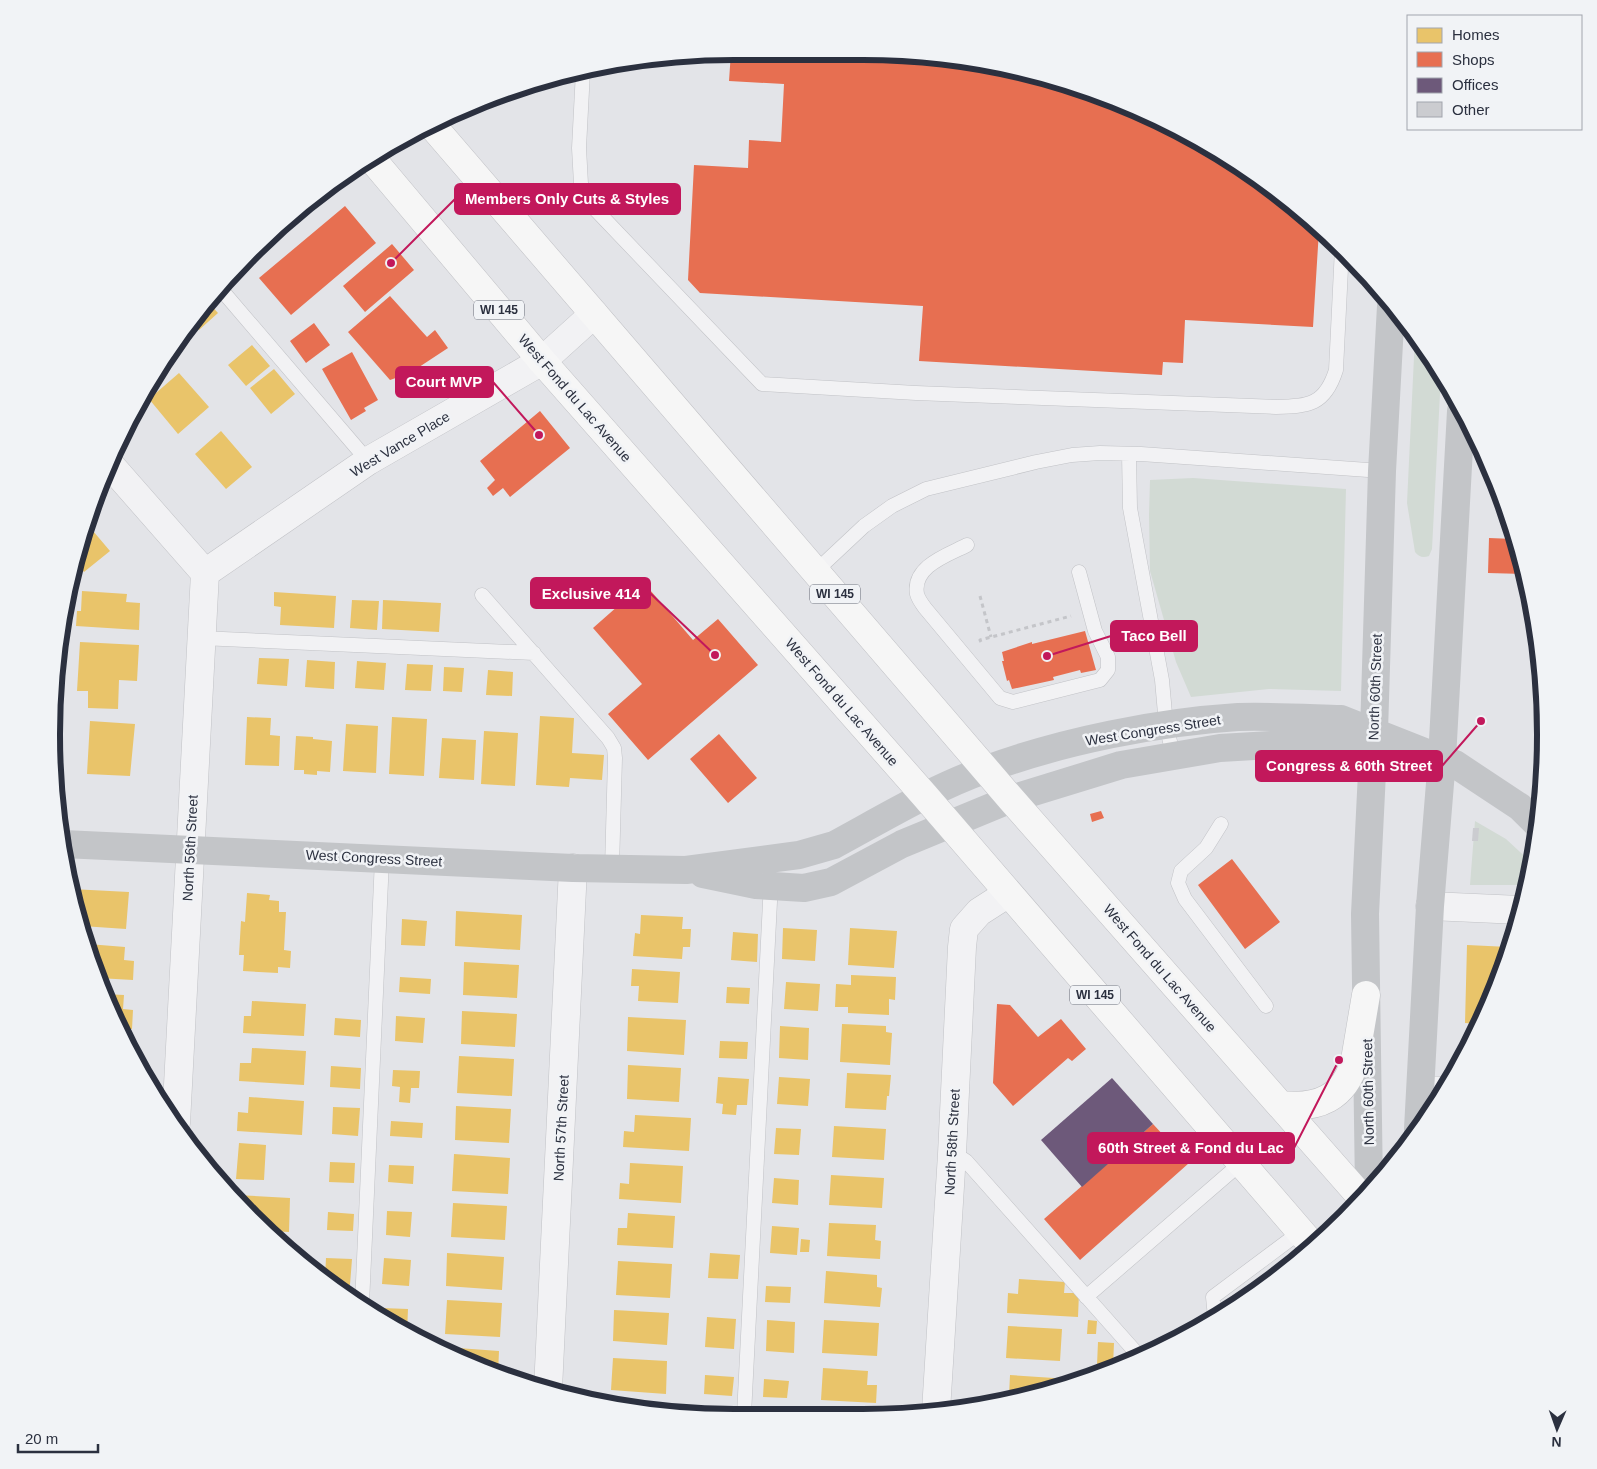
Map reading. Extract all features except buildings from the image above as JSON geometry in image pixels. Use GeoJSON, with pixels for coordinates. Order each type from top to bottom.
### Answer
{"type":"FeatureCollection","features":[{"type":"Feature","properties":{"kind":"main road","name":"West Fond du Lac Avenue"},"geometry":{"type":"LineString","coordinates":[[436,130],[1011,799],[1357,1192]]}},
{"type":"Feature","properties":{"kind":"main road","name":"West Fond du Lac Avenue"},"geometry":{"type":"LineString","coordinates":[[376,164],[542,361],[925,796],[1306,1239]]}},
{"type":"Feature","properties":{"kind":"main road"},"geometry":{"type":"LineString","coordinates":[[1280,1105],[1310,1105],[1332,1096],[1344,1086],[1352,1071],[1355,1060],[1366,995]]}},
{"type":"Feature","properties":{"kind":"street","name":"West Vance Place"},"geometry":{"type":"LineString","coordinates":[[205,573],[368,461],[542,361],[594,314]]}},
{"type":"Feature","properties":{"kind":"street","name":"North 60th Street"},"geometry":{"type":"LineString","coordinates":[[1369,1180],[1365,914],[1374,732],[1382,471],[1391,315]]}},
{"type":"Feature","properties":{"kind":"street"},"geometry":{"type":"LineString","coordinates":[[1427,1102],[1434,1083],[1430,906],[1442,759],[1460,423]]}},
{"type":"Feature","properties":{"kind":"street"},"geometry":{"type":"LineString","coordinates":[[114,469],[205,573]]}},
{"type":"Feature","properties":{"kind":"street","name":"North 56th Street"},"geometry":{"type":"LineString","coordinates":[[177,1113],[205,573]]}},
{"type":"Feature","properties":{"kind":"street","name":"West Congress Street"},"geometry":{"type":"LineString","coordinates":[[69,844],[573,868],[686,870],[773,859],[812,852],[834,845],[925,796],[987,769],[1070,743],[1166,725],[1239,717],[1341,719],[1374,732]]}},
{"type":"Feature","properties":{"kind":"street","name":"West Congress Street"},"geometry":{"type":"LineString","coordinates":[[686,870],[735,882],[771,887],[804,888],[831,882],[902,844],[1011,799],[1121,765],[1173,754],[1220,748],[1271,745],[1341,745],[1374,732]]}},
{"type":"Feature","properties":{"kind":"street"},"geometry":{"type":"LineString","coordinates":[[1374,732],[1455,764],[1520,807],[1532,819]]}},
{"type":"Feature","properties":{"kind":"street","name":"North 57th Street"},"geometry":{"type":"LineString","coordinates":[[548,1382],[573,868]]}},
{"type":"Feature","properties":{"kind":"street","name":"North 58th Street"},"geometry":{"type":"LineString","coordinates":[[936,1405],[964,929],[979,912],[1008,894]]}},
{"type":"Feature","properties":{"kind":"street"},"geometry":{"type":"LineString","coordinates":[[1430,906],[1514,910]]}},
{"type":"Feature","properties":{"kind":"lane"},"geometry":{"type":"LineString","coordinates":[[583,78],[579,148],[581,184],[593,207],[762,384],[945,394],[1276,407],[1301,406],[1320,399],[1331,385],[1336,370],[1341,260]]}},
{"type":"Feature","properties":{"kind":"lane"},"geometry":{"type":"LineString","coordinates":[[224,294],[368,461]]}},
{"type":"Feature","properties":{"kind":"lane"},"geometry":{"type":"LineString","coordinates":[[816,571],[864,526],[892,506],[926,489],[1072,455],[1100,453],[1129,454],[1382,471]]}},
{"type":"Feature","properties":{"kind":"lane"},"geometry":{"type":"LineString","coordinates":[[1129,454],[1130,508],[1162,680],[1166,725],[1173,754]]}},
{"type":"Feature","properties":{"kind":"lane"},"geometry":{"type":"LineString","coordinates":[[967,545],[922,571],[917,582],[918,595],[925,608],[1000,698],[1013,702],[1100,680],[1108,670],[1108,657],[1095,632],[1079,572]]}},
{"type":"Feature","properties":{"kind":"lane"},"geometry":{"type":"LineString","coordinates":[[482,596],[608,738],[614,748],[616,758],[612,868]]}},
{"type":"Feature","properties":{"kind":"lane"},"geometry":{"type":"LineString","coordinates":[[201,638],[534,653]]}},
{"type":"Feature","properties":{"kind":"lane"},"geometry":{"type":"LineString","coordinates":[[1221,824],[1206,848],[1181,871],[1178,883],[1185,899],[1266,1006]]}},
{"type":"Feature","properties":{"kind":"lane"},"geometry":{"type":"LineString","coordinates":[[362,1297],[382,859]]}},
{"type":"Feature","properties":{"kind":"lane"},"geometry":{"type":"LineString","coordinates":[[744,1409],[773,859]]}},
{"type":"Feature","properties":{"kind":"lane"},"geometry":{"type":"LineString","coordinates":[[952,1154],[966,1161],[1135,1351]]}},
{"type":"Feature","properties":{"kind":"lane"},"geometry":{"type":"LineString","coordinates":[[1086,1297],[1241,1163]]}},
{"type":"Feature","properties":{"kind":"lane"},"geometry":{"type":"LineString","coordinates":[[1214,1310],[1213,1297],[1306,1239]]}},
{"type":"Feature","properties":{"kind":"path"},"geometry":{"type":"LineString","coordinates":[[980,596],[990,637]]}},
{"type":"Feature","properties":{"kind":"path"},"geometry":{"type":"LineString","coordinates":[[972,664],[984,652],[980,640],[1089,611]]}},
{"type":"Feature","properties":{"kind":"shaded area"},"geometry":{"type":"Polygon","coordinates":[[[1414,348],[1440,387],[1432,549],[1429,556],[1420,556],[1415,552],[1407,503],[1414,348]]]}},
{"type":"Feature","properties":{"kind":"shaded area"},"geometry":{"type":"Polygon","coordinates":[[[1193,478],[1346,489],[1341,691],[1269,689],[1191,697],[1176,662],[1150,571],[1149,515],[1150,480],[1193,478]]]}},
{"type":"Feature","properties":{"kind":"shaded area"},"geometry":{"type":"Polygon","coordinates":[[[1475,821],[1506,839],[1525,857],[1520,885],[1470,885],[1475,821]]]}},
{"type":"Feature","properties":{"kind":"place","name":"Members Only Cuts & Styles"},"geometry":{"type":"Point","coordinates":[391,263]}},
{"type":"Feature","properties":{"kind":"place","name":"Court MVP"},"geometry":{"type":"Point","coordinates":[539,435]}},
{"type":"Feature","properties":{"kind":"place","name":"Exclusive 414"},"geometry":{"type":"Point","coordinates":[715,655]}},
{"type":"Feature","properties":{"kind":"place","name":"Taco Bell"},"geometry":{"type":"Point","coordinates":[1047,656]}},
{"type":"Feature","properties":{"kind":"place","name":"Congress & 60th Street"},"geometry":{"type":"Point","coordinates":[1481,721]}},
{"type":"Feature","properties":{"kind":"place","name":"60th Street & Fond du Lac"},"geometry":{"type":"Point","coordinates":[1339,1060]}}]}
